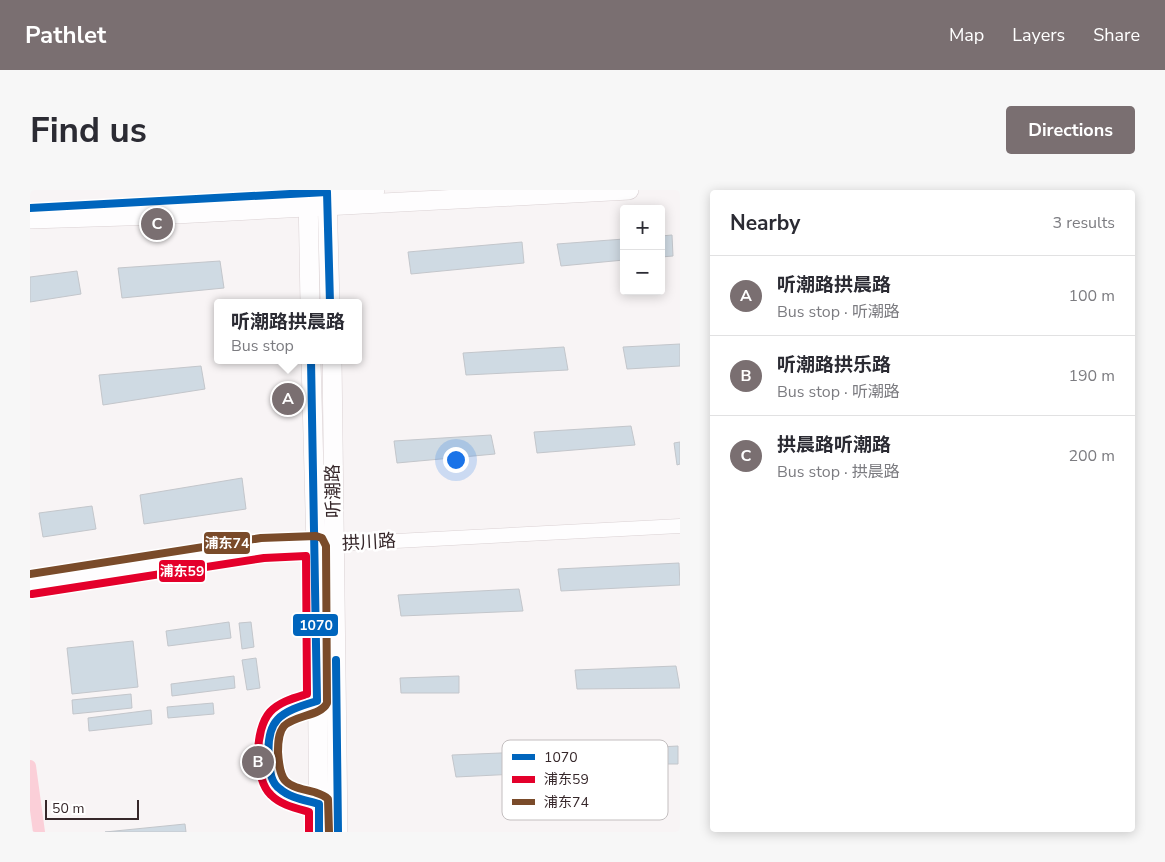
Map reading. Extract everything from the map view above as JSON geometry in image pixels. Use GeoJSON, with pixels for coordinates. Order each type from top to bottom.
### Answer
{"type":"FeatureCollection","features":[{"type":"Feature","properties":{"kind":"main road"},"geometry":{"type":"LineString","coordinates":[[327,196],[375,190]]}},
{"type":"Feature","properties":{"kind":"main road"},"geometry":{"type":"LineString","coordinates":[[30,208],[308,196],[629,190]]}},
{"type":"Feature","properties":{"kind":"main road"},"geometry":{"type":"LineString","coordinates":[[30,219],[157,215],[308,196]]}},
{"type":"Feature","properties":{"kind":"main road"},"geometry":{"type":"LineString","coordinates":[[308,196],[310,299]]}},
{"type":"Feature","properties":{"kind":"main road"},"geometry":{"type":"LineString","coordinates":[[327,196],[330,299]]}},
{"type":"Feature","properties":{"kind":"main road","name":"听潮路"},"geometry":{"type":"LineString","coordinates":[[312,364],[325,545],[338,832]]}},
{"type":"Feature","properties":{"kind":"main road","name":"听潮路"},"geometry":{"type":"LineString","coordinates":[[319,832],[317,701],[332,364]]}},
{"type":"Feature","properties":{"kind":"street","name":"拱川路"},"geometry":{"type":"LineString","coordinates":[[30,584],[263,548],[680,526]]}},
{"type":"Feature","properties":{"kind":"lane"},"geometry":{"type":"LineString","coordinates":[[317,701],[295,708],[280,716],[268,732],[267,745],[270,774],[277,788],[288,795],[319,804]]}},
{"type":"Feature","properties":{"kind":"building"},"geometry":{"type":"Polygon","coordinates":[[[672,235],[673,256],[665,257],[665,236],[672,235]]]}},
{"type":"Feature","properties":{"kind":"building"},"geometry":{"type":"Polygon","coordinates":[[[620,239],[620,260],[561,266],[557,244],[620,239]]]}},
{"type":"Feature","properties":{"kind":"building"},"geometry":{"type":"Polygon","coordinates":[[[522,242],[524,263],[411,274],[408,252],[522,242]]]}},
{"type":"Feature","properties":{"kind":"building"},"geometry":{"type":"Polygon","coordinates":[[[220,261],[224,288],[122,298],[118,268],[220,261]]]}},
{"type":"Feature","properties":{"kind":"building"},"geometry":{"type":"Polygon","coordinates":[[[77,271],[81,294],[30,302],[30,277],[77,271]]]}},
{"type":"Feature","properties":{"kind":"building"},"geometry":{"type":"Polygon","coordinates":[[[680,344],[680,366],[627,369],[623,347],[680,344]]]}},
{"type":"Feature","properties":{"kind":"building"},"geometry":{"type":"Polygon","coordinates":[[[564,347],[568,370],[466,375],[463,353],[564,347]]]}},
{"type":"Feature","properties":{"kind":"building"},"geometry":{"type":"Polygon","coordinates":[[[201,366],[205,389],[103,405],[99,375],[201,366]]]}},
{"type":"Feature","properties":{"kind":"building"},"geometry":{"type":"Polygon","coordinates":[[[631,426],[635,445],[537,453],[534,432],[631,426]]]}},
{"type":"Feature","properties":{"kind":"building"},"geometry":{"type":"Polygon","coordinates":[[[491,435],[495,454],[397,463],[394,441],[491,435]]]}},
{"type":"Feature","properties":{"kind":"building"},"geometry":{"type":"Polygon","coordinates":[[[680,442],[680,464],[677,465],[674,443],[680,442]]]}},
{"type":"Feature","properties":{"kind":"building"},"geometry":{"type":"Polygon","coordinates":[[[242,478],[246,509],[144,524],[140,495],[242,478]]]}},
{"type":"Feature","properties":{"kind":"building"},"geometry":{"type":"Polygon","coordinates":[[[92,506],[96,529],[43,537],[39,513],[92,506]]]}},
{"type":"Feature","properties":{"kind":"building"},"geometry":{"type":"Polygon","coordinates":[[[679,563],[680,585],[561,591],[558,569],[679,563]]]}},
{"type":"Feature","properties":{"kind":"building"},"geometry":{"type":"Polygon","coordinates":[[[519,589],[523,611],[401,616],[398,595],[519,589]]]}},
{"type":"Feature","properties":{"kind":"building"},"geometry":{"type":"Polygon","coordinates":[[[229,622],[231,638],[168,646],[166,631],[229,622]]]}},
{"type":"Feature","properties":{"kind":"building"},"geometry":{"type":"Polygon","coordinates":[[[251,622],[254,647],[242,649],[239,623],[251,622]]]}},
{"type":"Feature","properties":{"kind":"building"},"geometry":{"type":"Polygon","coordinates":[[[133,641],[138,687],[72,694],[67,648],[133,641]]]}},
{"type":"Feature","properties":{"kind":"building"},"geometry":{"type":"Polygon","coordinates":[[[256,658],[260,688],[247,690],[242,660],[256,658]]]}},
{"type":"Feature","properties":{"kind":"building"},"geometry":{"type":"Polygon","coordinates":[[[676,666],[680,688],[577,689],[575,670],[676,666]]]}},
{"type":"Feature","properties":{"kind":"building"},"geometry":{"type":"Polygon","coordinates":[[[234,676],[235,688],[172,696],[171,684],[234,676]]]}},
{"type":"Feature","properties":{"kind":"building"},"geometry":{"type":"Polygon","coordinates":[[[459,676],[459,693],[401,693],[400,678],[459,676]]]}},
{"type":"Feature","properties":{"kind":"building"},"geometry":{"type":"Polygon","coordinates":[[[131,694],[132,708],[73,714],[72,700],[131,694]]]}},
{"type":"Feature","properties":{"kind":"building"},"geometry":{"type":"Polygon","coordinates":[[[213,703],[214,714],[168,718],[167,707],[213,703]]]}},
{"type":"Feature","properties":{"kind":"building"},"geometry":{"type":"Polygon","coordinates":[[[151,710],[152,724],[89,731],[88,718],[151,710]]]}},
{"type":"Feature","properties":{"kind":"building"},"geometry":{"type":"Polygon","coordinates":[[[678,746],[678,764],[668,764],[668,747],[678,746]]]}},
{"type":"Feature","properties":{"kind":"building"},"geometry":{"type":"Polygon","coordinates":[[[502,753],[502,775],[456,777],[452,755],[502,753]]]}},
{"type":"Feature","properties":{"kind":"building"},"geometry":{"type":"Polygon","coordinates":[[[185,824],[186,832],[105,832],[185,824]]]}},
{"type":"Feature","properties":{"kind":"waterway"},"geometry":{"type":"LineString","coordinates":[[30,766],[39,832]]}},
{"type":"Feature","properties":{"kind":"transit line","name":"1070"},"geometry":{"type":"LineString","coordinates":[[30,208],[327,192],[330,299]]}},
{"type":"Feature","properties":{"kind":"transit line","name":"1070"},"geometry":{"type":"LineString","coordinates":[[311,364],[317,701],[293,709],[278,719],[273,726],[268,747],[271,773],[277,787],[293,797],[319,804],[319,832]]}},
{"type":"Feature","properties":{"kind":"transit line","name":"浦东74"},"geometry":{"type":"LineString","coordinates":[[30,574],[261,538],[316,536],[322,538],[326,546],[327,703],[319,711],[289,722],[284,726],[279,735],[278,752],[280,771],[290,785],[314,792],[328,799],[329,832]]}},
{"type":"Feature","properties":{"kind":"transit line","name":"浦东59"},"geometry":{"type":"LineString","coordinates":[[32,594],[264,558],[306,556],[307,694],[282,703],[270,712],[261,730],[258,754],[261,778],[265,788],[271,795],[288,806],[309,812],[309,832]]}},
{"type":"Feature","properties":{"kind":"transit line","name":"1070"},"geometry":{"type":"LineString","coordinates":[[336,660],[338,832]]}},
{"type":"Feature","properties":{"kind":"place","name":"拱晨路听潮路"},"geometry":{"type":"Point","coordinates":[157,224]}},
{"type":"Feature","properties":{"kind":"place","name":"听潮路拱晨路"},"geometry":{"type":"Point","coordinates":[288,399]}},
{"type":"Feature","properties":{"kind":"place","name":"听潮路拱乐路"},"geometry":{"type":"Point","coordinates":[258,762]}}]}
